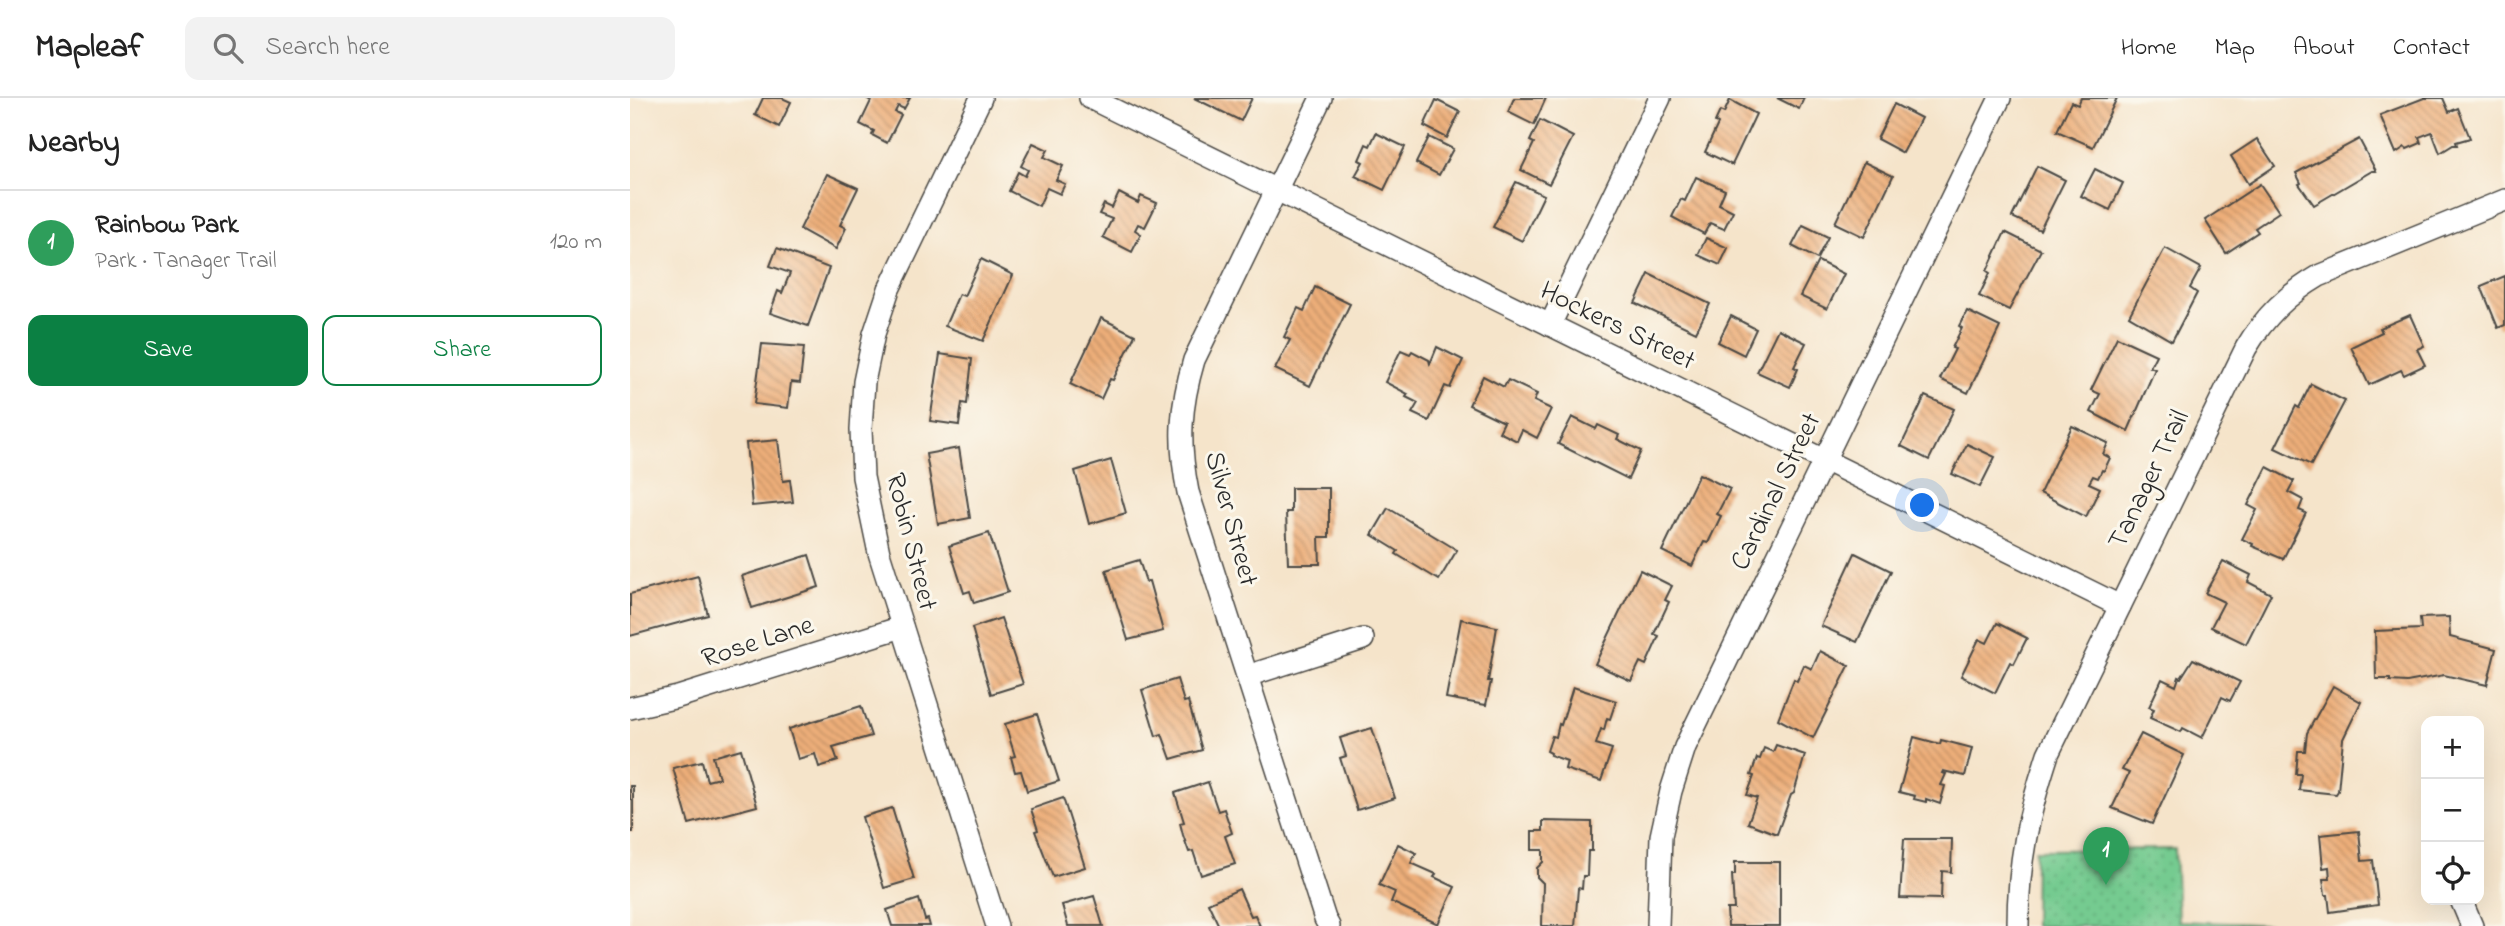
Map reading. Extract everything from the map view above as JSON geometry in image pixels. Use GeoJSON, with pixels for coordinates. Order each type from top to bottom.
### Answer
{"type":"FeatureCollection","features":[{"type":"Feature","properties":{"kind":"street","name":"Robin Street"},"geometry":{"type":"LineString","coordinates":[[981,98],[889,289],[874,334],[864,382],[861,429],[863,477],[871,524],[997,926]]}},
{"type":"Feature","properties":{"kind":"street","name":"Hockers Street"},"geometry":{"type":"LineString","coordinates":[[1090,98],[2120,606]]}},
{"type":"Feature","properties":{"kind":"street","name":"Silver Street"},"geometry":{"type":"LineString","coordinates":[[1321,98],[1194,360],[1185,389],[1181,422],[1182,459],[1188,492],[1329,926]]}},
{"type":"Feature","properties":{"kind":"street"},"geometry":{"type":"LineString","coordinates":[[1550,325],[1660,98]]}},
{"type":"Feature","properties":{"kind":"street","name":"Cardinal Street"},"geometry":{"type":"LineString","coordinates":[[1658,926],[1661,836],[1685,747],[2000,98]]}},
{"type":"Feature","properties":{"kind":"street","name":"Tanager Trail"},"geometry":{"type":"LineString","coordinates":[[2018,926],[2022,850],[2031,804],[2048,754],[2246,348],[2260,325],[2295,290],[2319,276],[2505,200]]}},
{"type":"Feature","properties":{"kind":"street","name":"Rose Lane"},"geometry":{"type":"LineString","coordinates":[[630,708],[678,697],[902,626]]}},
{"type":"Feature","properties":{"kind":"street"},"geometry":{"type":"LineString","coordinates":[[1247,676],[1363,639]]}},
{"type":"Feature","properties":{"kind":"street"},"geometry":{"type":"LineString","coordinates":[[2463,905],[2472,926]]}},
{"type":"Feature","properties":{"kind":"green space"},"geometry":{"type":"Polygon","coordinates":[[[2175,849],[2178,921],[2306,926],[2034,926],[2035,850],[2175,849]]]}},
{"type":"Feature","properties":{"kind":"building"},"geometry":{"type":"Polygon","coordinates":[[[763,98],[782,98],[791,102],[779,127],[755,115],[763,98]]]}},
{"type":"Feature","properties":{"kind":"building"},"geometry":{"type":"Polygon","coordinates":[[[866,98],[910,98],[904,109],[898,106],[895,112],[901,115],[887,143],[872,135],[874,131],[860,124],[871,101],[866,98]]]}},
{"type":"Feature","properties":{"kind":"building"},"geometry":{"type":"Polygon","coordinates":[[[1194,98],[1252,98],[1241,121],[1194,98]]]}},
{"type":"Feature","properties":{"kind":"building"},"geometry":{"type":"Polygon","coordinates":[[[1514,98],[1546,98],[1534,125],[1508,112],[1514,98]]]}},
{"type":"Feature","properties":{"kind":"building"},"geometry":{"type":"Polygon","coordinates":[[[1777,98],[1804,98],[1799,109],[1777,98]]]}},
{"type":"Feature","properties":{"kind":"building"},"geometry":{"type":"Polygon","coordinates":[[[2081,98],[2117,98],[2093,147],[2057,131],[2071,102],[2078,105],[2081,98]]]}},
{"type":"Feature","properties":{"kind":"building"},"geometry":{"type":"Polygon","coordinates":[[[2424,98],[2443,98],[2449,112],[2458,108],[2470,138],[2456,142],[2457,145],[2440,153],[2432,132],[2419,137],[2421,143],[2407,149],[2405,147],[2396,153],[2380,115],[2424,98]]]}},
{"type":"Feature","properties":{"kind":"building"},"geometry":{"type":"Polygon","coordinates":[[[1436,100],[1460,112],[1447,138],[1424,126],[1436,100]]]}},
{"type":"Feature","properties":{"kind":"building"},"geometry":{"type":"Polygon","coordinates":[[[1730,100],[1756,114],[1732,165],[1705,152],[1718,124],[1715,122],[1720,111],[1724,113],[1730,100]]]}},
{"type":"Feature","properties":{"kind":"building"},"geometry":{"type":"Polygon","coordinates":[[[1894,104],[1921,118],[1903,153],[1877,139],[1894,104]]]}},
{"type":"Feature","properties":{"kind":"building"},"geometry":{"type":"Polygon","coordinates":[[[1540,120],[1573,137],[1549,184],[1521,170],[1534,143],[1530,141],[1540,120]]]}},
{"type":"Feature","properties":{"kind":"building"},"geometry":{"type":"Polygon","coordinates":[[[1376,133],[1405,147],[1384,190],[1355,176],[1363,162],[1359,160],[1366,144],[1370,146],[1376,133]]]}},
{"type":"Feature","properties":{"kind":"building"},"geometry":{"type":"Polygon","coordinates":[[[1429,137],[1453,149],[1439,175],[1416,163],[1429,137]]]}},
{"type":"Feature","properties":{"kind":"building"},"geometry":{"type":"Polygon","coordinates":[[[2257,139],[2275,166],[2248,184],[2231,156],[2257,139]]]}},
{"type":"Feature","properties":{"kind":"building"},"geometry":{"type":"Polygon","coordinates":[[[2359,139],[2376,171],[2314,205],[2299,184],[2301,183],[2296,173],[2359,139]]]}},
{"type":"Feature","properties":{"kind":"building"},"geometry":{"type":"Polygon","coordinates":[[[1033,143],[1048,150],[1044,157],[1063,166],[1056,180],[1065,184],[1060,194],[1047,188],[1039,206],[1009,191],[1018,172],[1025,176],[1028,170],[1021,166],[1033,143]]]}},
{"type":"Feature","properties":{"kind":"building"},"geometry":{"type":"Polygon","coordinates":[[[1864,162],[1893,176],[1864,237],[1835,223],[1864,162]]]}},
{"type":"Feature","properties":{"kind":"building"},"geometry":{"type":"Polygon","coordinates":[[[2037,166],[2065,180],[2040,230],[2012,217],[2037,166]]]}},
{"type":"Feature","properties":{"kind":"building"},"geometry":{"type":"Polygon","coordinates":[[[2095,169],[2123,183],[2110,210],[2081,196],[2095,169]]]}},
{"type":"Feature","properties":{"kind":"building"},"geometry":{"type":"Polygon","coordinates":[[[827,174],[858,188],[840,225],[846,228],[836,249],[800,229],[827,174]]]}},
{"type":"Feature","properties":{"kind":"building"},"geometry":{"type":"Polygon","coordinates":[[[1696,177],[1725,190],[1719,204],[1733,211],[1724,229],[1710,223],[1704,234],[1672,217],[1681,199],[1685,201],[1696,177]]]}},
{"type":"Feature","properties":{"kind":"building"},"geometry":{"type":"Polygon","coordinates":[[[1516,182],[1544,195],[1522,241],[1493,227],[1516,182]]]}},
{"type":"Feature","properties":{"kind":"building"},"geometry":{"type":"Polygon","coordinates":[[[2260,184],[2279,212],[2255,228],[2258,232],[2226,253],[2205,220],[2260,184]]]}},
{"type":"Feature","properties":{"kind":"building"},"geometry":{"type":"Polygon","coordinates":[[[1119,193],[1138,203],[1141,196],[1157,203],[1145,227],[1138,224],[1135,230],[1141,234],[1132,252],[1103,237],[1112,219],[1099,214],[1104,204],[1112,208],[1119,193]]]}},
{"type":"Feature","properties":{"kind":"building"},"geometry":{"type":"Polygon","coordinates":[[[1803,225],[1828,237],[1817,259],[1792,246],[1803,225]]]}},
{"type":"Feature","properties":{"kind":"building"},"geometry":{"type":"Polygon","coordinates":[[[2005,232],[2041,250],[2009,310],[1979,296],[2005,232]]]}},
{"type":"Feature","properties":{"kind":"building"},"geometry":{"type":"Polygon","coordinates":[[[1706,238],[1728,248],[1720,265],[1698,255],[1706,238]]]}},
{"type":"Feature","properties":{"kind":"building"},"geometry":{"type":"Polygon","coordinates":[[[777,248],[829,268],[808,326],[770,313],[778,291],[782,293],[790,273],[770,266],[777,248]]]}},
{"type":"Feature","properties":{"kind":"building"},"geometry":{"type":"Polygon","coordinates":[[[2165,248],[2201,268],[2190,288],[2197,293],[2172,341],[2129,316],[2165,248]]]}},
{"type":"Feature","properties":{"kind":"building"},"geometry":{"type":"Polygon","coordinates":[[[981,259],[1013,275],[983,341],[945,326],[959,294],[964,296],[981,259]]]}},
{"type":"Feature","properties":{"kind":"building"},"geometry":{"type":"Polygon","coordinates":[[[1818,261],[1844,274],[1827,309],[1800,296],[1818,261]]]}},
{"type":"Feature","properties":{"kind":"building"},"geometry":{"type":"Polygon","coordinates":[[[1649,274],[1710,304],[1696,332],[1635,303],[1649,274]]]}},
{"type":"Feature","properties":{"kind":"building"},"geometry":{"type":"Polygon","coordinates":[[[2505,276],[2505,325],[2498,328],[2481,286],[2505,276]]]}},
{"type":"Feature","properties":{"kind":"building"},"geometry":{"type":"Polygon","coordinates":[[[1315,287],[1350,304],[1310,386],[1275,369],[1290,340],[1284,337],[1298,308],[1304,311],[1315,287]]]}},
{"type":"Feature","properties":{"kind":"building"},"geometry":{"type":"Polygon","coordinates":[[[1967,311],[2000,327],[1968,393],[1940,379],[1955,349],[1952,348],[1967,311]]]}},
{"type":"Feature","properties":{"kind":"building"},"geometry":{"type":"Polygon","coordinates":[[[2410,315],[2424,346],[2417,349],[2425,365],[2404,375],[2401,370],[2369,385],[2351,347],[2382,332],[2380,328],[2410,315]]]}},
{"type":"Feature","properties":{"kind":"building"},"geometry":{"type":"Polygon","coordinates":[[[1731,316],[1756,329],[1744,355],[1718,342],[1731,316]]]}},
{"type":"Feature","properties":{"kind":"building"},"geometry":{"type":"Polygon","coordinates":[[[1101,318],[1135,335],[1101,399],[1070,384],[1101,318]]]}},
{"type":"Feature","properties":{"kind":"building"},"geometry":{"type":"Polygon","coordinates":[[[1778,329],[1806,343],[1794,367],[1798,369],[1790,387],[1757,372],[1778,329]]]}},
{"type":"Feature","properties":{"kind":"building"},"geometry":{"type":"Polygon","coordinates":[[[2117,337],[2156,355],[2150,367],[2155,369],[2128,431],[2091,412],[2100,394],[2091,390],[2117,337]]]}},
{"type":"Feature","properties":{"kind":"building"},"geometry":{"type":"Polygon","coordinates":[[[762,344],[804,347],[800,383],[791,382],[788,408],[754,404],[762,344]]]}},
{"type":"Feature","properties":{"kind":"building"},"geometry":{"type":"Polygon","coordinates":[[[1437,347],[1463,360],[1450,388],[1445,386],[1429,421],[1412,413],[1418,403],[1406,397],[1408,394],[1385,382],[1401,350],[1410,354],[1412,351],[1429,360],[1430,364],[1437,347]]]}},
{"type":"Feature","properties":{"kind":"building"},"geometry":{"type":"Polygon","coordinates":[[[940,354],[972,359],[967,404],[962,403],[959,425],[930,421],[940,354]]]}},
{"type":"Feature","properties":{"kind":"building"},"geometry":{"type":"Polygon","coordinates":[[[1483,376],[1504,387],[1508,380],[1537,394],[1534,401],[1551,409],[1537,438],[1522,430],[1517,441],[1499,432],[1504,422],[1469,405],[1483,376]]]}},
{"type":"Feature","properties":{"kind":"building"},"geometry":{"type":"Polygon","coordinates":[[[2311,384],[2345,401],[2311,465],[2275,448],[2296,406],[2299,408],[2311,384]]]}},
{"type":"Feature","properties":{"kind":"building"},"geometry":{"type":"Polygon","coordinates":[[[1925,396],[1954,409],[1929,460],[1901,446],[1925,396]]]}},
{"type":"Feature","properties":{"kind":"building"},"geometry":{"type":"Polygon","coordinates":[[[1572,417],[1596,429],[1598,425],[1619,435],[1617,439],[1641,451],[1628,479],[1558,444],[1572,417]]]}},
{"type":"Feature","properties":{"kind":"building"},"geometry":{"type":"Polygon","coordinates":[[[2072,426],[2108,443],[2103,454],[2110,458],[2104,471],[2102,470],[2098,478],[2093,476],[2089,483],[2100,488],[2086,517],[2040,493],[2072,426]]]}},
{"type":"Feature","properties":{"kind":"building"},"geometry":{"type":"Polygon","coordinates":[[[778,440],[783,481],[790,480],[793,502],[752,506],[746,443],[778,440]]]}},
{"type":"Feature","properties":{"kind":"building"},"geometry":{"type":"Polygon","coordinates":[[[1967,444],[1995,457],[1980,487],[1952,474],[1967,444]]]}},
{"type":"Feature","properties":{"kind":"building"},"geometry":{"type":"Polygon","coordinates":[[[959,448],[970,518],[938,524],[926,454],[959,448]]]}},
{"type":"Feature","properties":{"kind":"building"},"geometry":{"type":"Polygon","coordinates":[[[1111,460],[1126,513],[1089,524],[1075,471],[1111,460]]]}},
{"type":"Feature","properties":{"kind":"building"},"geometry":{"type":"Polygon","coordinates":[[[2267,467],[2294,481],[2288,492],[2303,500],[2299,510],[2306,513],[2283,559],[2242,539],[2257,510],[2248,505],[2267,467]]]}},
{"type":"Feature","properties":{"kind":"building"},"geometry":{"type":"Polygon","coordinates":[[[1699,474],[1730,489],[1717,514],[1721,516],[1708,543],[1704,542],[1692,566],[1662,551],[1699,474]]]}},
{"type":"Feature","properties":{"kind":"building"},"geometry":{"type":"Polygon","coordinates":[[[1291,488],[1329,488],[1329,537],[1319,537],[1320,564],[1288,564],[1286,512],[1291,512],[1291,488]]]}},
{"type":"Feature","properties":{"kind":"building"},"geometry":{"type":"Polygon","coordinates":[[[1388,508],[1457,550],[1439,580],[1396,554],[1398,551],[1372,535],[1388,508]]]}},
{"type":"Feature","properties":{"kind":"building"},"geometry":{"type":"Polygon","coordinates":[[[989,533],[1008,592],[974,603],[970,591],[964,593],[949,546],[989,533]]]}},
{"type":"Feature","properties":{"kind":"building"},"geometry":{"type":"Polygon","coordinates":[[[1855,553],[1891,571],[1857,642],[1821,626],[1855,553]]]}},
{"type":"Feature","properties":{"kind":"building"},"geometry":{"type":"Polygon","coordinates":[[[809,555],[819,587],[752,608],[742,576],[809,555]]]}},
{"type":"Feature","properties":{"kind":"building"},"geometry":{"type":"Polygon","coordinates":[[[1139,560],[1146,582],[1149,581],[1163,631],[1128,640],[1106,570],[1139,560]]]}},
{"type":"Feature","properties":{"kind":"building"},"geometry":{"type":"Polygon","coordinates":[[[2223,561],[2251,575],[2248,582],[2271,594],[2246,644],[2211,627],[2224,602],[2205,593],[2223,561]]]}},
{"type":"Feature","properties":{"kind":"building"},"geometry":{"type":"Polygon","coordinates":[[[1640,570],[1672,586],[1665,600],[1669,602],[1654,634],[1659,636],[1646,665],[1640,662],[1631,681],[1595,664],[1640,570]]]}},
{"type":"Feature","properties":{"kind":"building"},"geometry":{"type":"Polygon","coordinates":[[[698,576],[708,615],[630,636],[630,594],[698,576]]]}},
{"type":"Feature","properties":{"kind":"building"},"geometry":{"type":"Polygon","coordinates":[[[2449,617],[2450,637],[2496,649],[2487,685],[2444,675],[2407,682],[2376,679],[2375,631],[2421,629],[2420,618],[2449,617]]]}},
{"type":"Feature","properties":{"kind":"building"},"geometry":{"type":"Polygon","coordinates":[[[1001,618],[1023,684],[991,694],[972,628],[1001,618]]]}},
{"type":"Feature","properties":{"kind":"building"},"geometry":{"type":"Polygon","coordinates":[[[1461,619],[1497,627],[1486,705],[1446,698],[1461,619]]]}},
{"type":"Feature","properties":{"kind":"building"},"geometry":{"type":"Polygon","coordinates":[[[1997,623],[2027,638],[2014,664],[2010,662],[1995,693],[1961,676],[1979,639],[1987,643],[1997,623]]]}},
{"type":"Feature","properties":{"kind":"building"},"geometry":{"type":"Polygon","coordinates":[[[1820,651],[1849,666],[1813,738],[1778,719],[1794,679],[1797,681],[1804,665],[1812,669],[1820,651]]]}},
{"type":"Feature","properties":{"kind":"building"},"geometry":{"type":"Polygon","coordinates":[[[2193,659],[2240,682],[2230,701],[2222,697],[2202,738],[2183,728],[2181,732],[2150,718],[2154,709],[2149,707],[2162,679],[2176,686],[2179,677],[2181,678],[2193,659]]]}},
{"type":"Feature","properties":{"kind":"building"},"geometry":{"type":"Polygon","coordinates":[[[1177,679],[1184,702],[1188,701],[1202,750],[1171,759],[1162,734],[1156,736],[1142,690],[1177,679]]]}},
{"type":"Feature","properties":{"kind":"building"},"geometry":{"type":"Polygon","coordinates":[[[2333,686],[2361,702],[2343,739],[2338,791],[2336,794],[2299,790],[2301,774],[2296,774],[2298,751],[2305,751],[2307,733],[2333,686]]]}},
{"type":"Feature","properties":{"kind":"building"},"geometry":{"type":"Polygon","coordinates":[[[1573,687],[1616,701],[1610,719],[1607,718],[1596,744],[1612,749],[1601,781],[1565,769],[1567,761],[1550,755],[1547,751],[1552,736],[1556,737],[1559,724],[1561,725],[1573,687]]]}},
{"type":"Feature","properties":{"kind":"building"},"geometry":{"type":"Polygon","coordinates":[[[861,706],[871,736],[833,747],[838,761],[819,767],[815,754],[798,759],[789,729],[861,706]]]}},
{"type":"Feature","properties":{"kind":"building"},"geometry":{"type":"Polygon","coordinates":[[[1037,714],[1059,781],[1027,791],[1021,771],[1015,772],[1011,757],[1015,756],[1005,724],[1037,714]]]}},
{"type":"Feature","properties":{"kind":"building"},"geometry":{"type":"Polygon","coordinates":[[[1372,728],[1395,798],[1357,810],[1340,758],[1346,756],[1340,738],[1372,728]]]}},
{"type":"Feature","properties":{"kind":"building"},"geometry":{"type":"Polygon","coordinates":[[[2141,734],[2184,755],[2152,824],[2112,808],[2129,773],[2122,770],[2141,734]]]}},
{"type":"Feature","properties":{"kind":"building"},"geometry":{"type":"Polygon","coordinates":[[[1914,737],[1972,748],[1965,776],[1943,771],[1942,773],[1946,774],[1941,785],[1945,786],[1940,804],[1926,799],[1926,802],[1914,799],[1915,796],[1899,792],[1914,737]]]}},
{"type":"Feature","properties":{"kind":"building"},"geometry":{"type":"Polygon","coordinates":[[[1776,745],[1805,755],[1794,793],[1777,834],[1748,823],[1757,798],[1747,795],[1757,758],[1760,759],[1764,748],[1773,752],[1776,745]]]}},
{"type":"Feature","properties":{"kind":"building"},"geometry":{"type":"Polygon","coordinates":[[[741,749],[757,806],[689,824],[673,768],[702,761],[707,781],[719,778],[713,757],[741,749]]]}},
{"type":"Feature","properties":{"kind":"building"},"geometry":{"type":"Polygon","coordinates":[[[1208,782],[1218,811],[1224,809],[1232,833],[1225,836],[1235,864],[1201,875],[1193,851],[1189,852],[1183,835],[1180,823],[1184,822],[1175,793],[1208,782]]]}},
{"type":"Feature","properties":{"kind":"building"},"geometry":{"type":"Polygon","coordinates":[[[630,786],[633,786],[633,832],[630,832],[630,786]]]}},
{"type":"Feature","properties":{"kind":"building"},"geometry":{"type":"Polygon","coordinates":[[[1063,798],[1085,867],[1053,877],[1035,831],[1038,830],[1031,809],[1063,798]]]}},
{"type":"Feature","properties":{"kind":"building"},"geometry":{"type":"Polygon","coordinates":[[[892,808],[914,879],[884,888],[862,817],[892,808]]]}},
{"type":"Feature","properties":{"kind":"building"},"geometry":{"type":"Polygon","coordinates":[[[1543,821],[1592,822],[1592,851],[1588,851],[1587,876],[1583,876],[1582,889],[1578,888],[1575,926],[1542,926],[1543,883],[1537,877],[1537,868],[1543,862],[1543,850],[1532,850],[1532,831],[1543,831],[1543,821]]]}},
{"type":"Feature","properties":{"kind":"building"},"geometry":{"type":"Polygon","coordinates":[[[2359,831],[2362,861],[2373,860],[2378,905],[2330,912],[2323,879],[2330,879],[2329,867],[2323,868],[2320,835],[2359,831]]]}},
{"type":"Feature","properties":{"kind":"building"},"geometry":{"type":"Polygon","coordinates":[[[1904,839],[1952,839],[1951,872],[1942,871],[1941,899],[1900,898],[1904,839]]]}},
{"type":"Feature","properties":{"kind":"building"},"geometry":{"type":"Polygon","coordinates":[[[1398,844],[1416,853],[1411,863],[1436,874],[1434,877],[1455,887],[1438,924],[1391,902],[1395,892],[1379,885],[1398,844]]]}},
{"type":"Feature","properties":{"kind":"building"},"geometry":{"type":"Polygon","coordinates":[[[1735,862],[1780,862],[1780,926],[1728,926],[1727,909],[1734,909],[1732,875],[1735,875],[1735,862]]]}},
{"type":"Feature","properties":{"kind":"building"},"geometry":{"type":"Polygon","coordinates":[[[1239,889],[1251,916],[1255,915],[1260,926],[1219,926],[1208,903],[1239,889]]]}},
{"type":"Feature","properties":{"kind":"building"},"geometry":{"type":"Polygon","coordinates":[[[1094,896],[1103,926],[1068,926],[1062,905],[1094,896]]]}},
{"type":"Feature","properties":{"kind":"building"},"geometry":{"type":"Polygon","coordinates":[[[919,899],[925,920],[928,919],[930,926],[892,926],[887,910],[919,899]]]}},
{"type":"Feature","properties":{"kind":"place","name":"Rainbow Park"},"geometry":{"type":"Point","coordinates":[2106,885]}}]}
